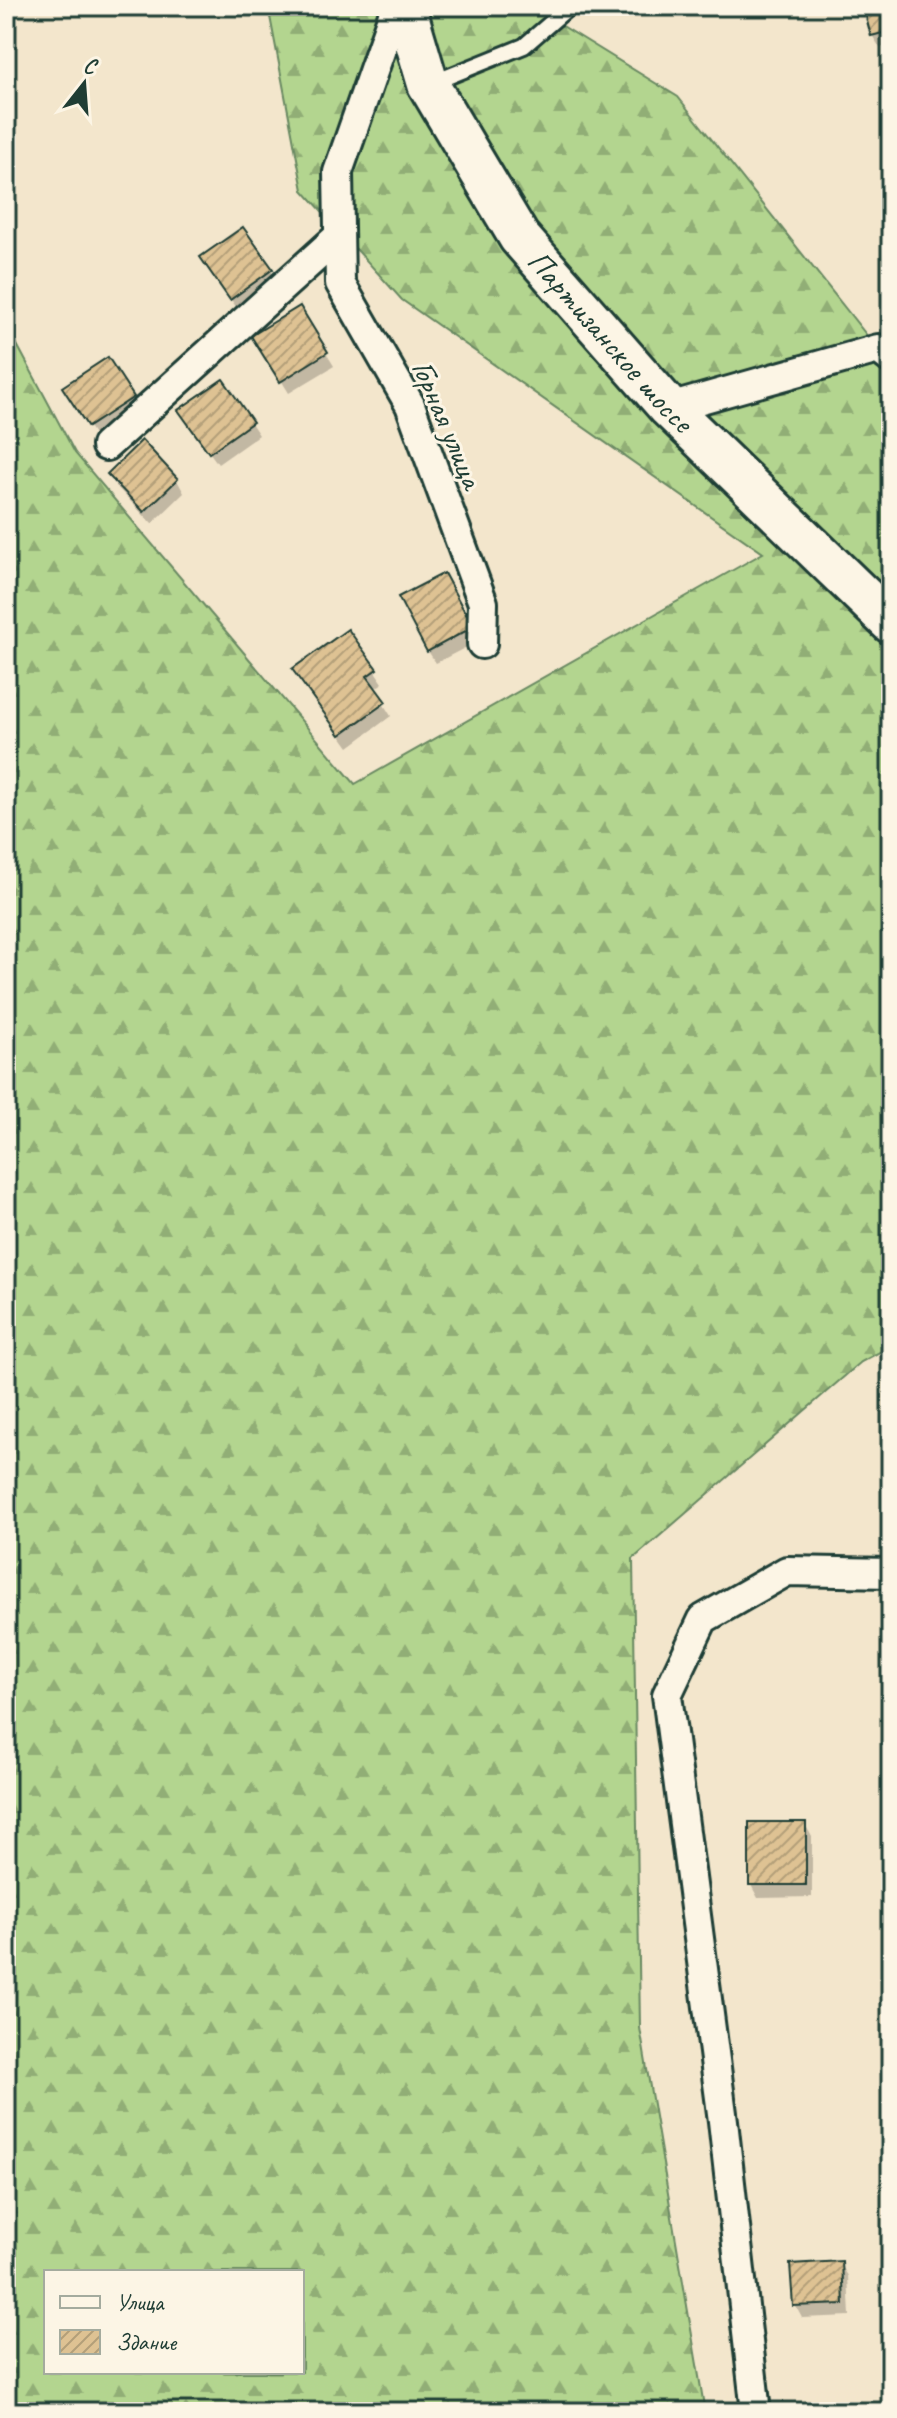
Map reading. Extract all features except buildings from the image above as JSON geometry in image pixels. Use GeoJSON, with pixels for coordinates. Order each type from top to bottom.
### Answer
{"type":"FeatureCollection","features":[{"type":"Feature","properties":{"kind":"main road","name":"Партизанское шоссе"},"geometry":{"type":"LineString","coordinates":[[405,6],[428,84],[519,237],[669,408],[891,623]]}},
{"type":"Feature","properties":{"kind":"street","name":"Горная улица"},"geometry":{"type":"LineString","coordinates":[[396,6],[338,172],[340,283],[410,405],[483,603],[482,644]]}},
{"type":"Feature","properties":{"kind":"street"},"geometry":{"type":"LineString","coordinates":[[106,446],[339,236]]}},
{"type":"Feature","properties":{"kind":"street"},"geometry":{"type":"LineString","coordinates":[[669,408],[887,348]]}},
{"type":"Feature","properties":{"kind":"street"},"geometry":{"type":"LineString","coordinates":[[756,2412],[727,2151],[667,1695],[703,1619],[787,1571],[891,1573]]}},
{"type":"Feature","properties":{"kind":"lane"},"geometry":{"type":"LineString","coordinates":[[428,84],[524,46],[570,6]]}},
{"type":"Feature","properties":{"kind":"green space"},"geometry":{"type":"Polygon","coordinates":[[[268,6],[530,6],[678,97],[891,366],[891,1346],[861,1362],[633,1559],[640,2028],[705,2412],[6,2412],[6,324],[75,453],[355,784],[763,553],[402,300],[303,190],[268,6]]]}}]}
